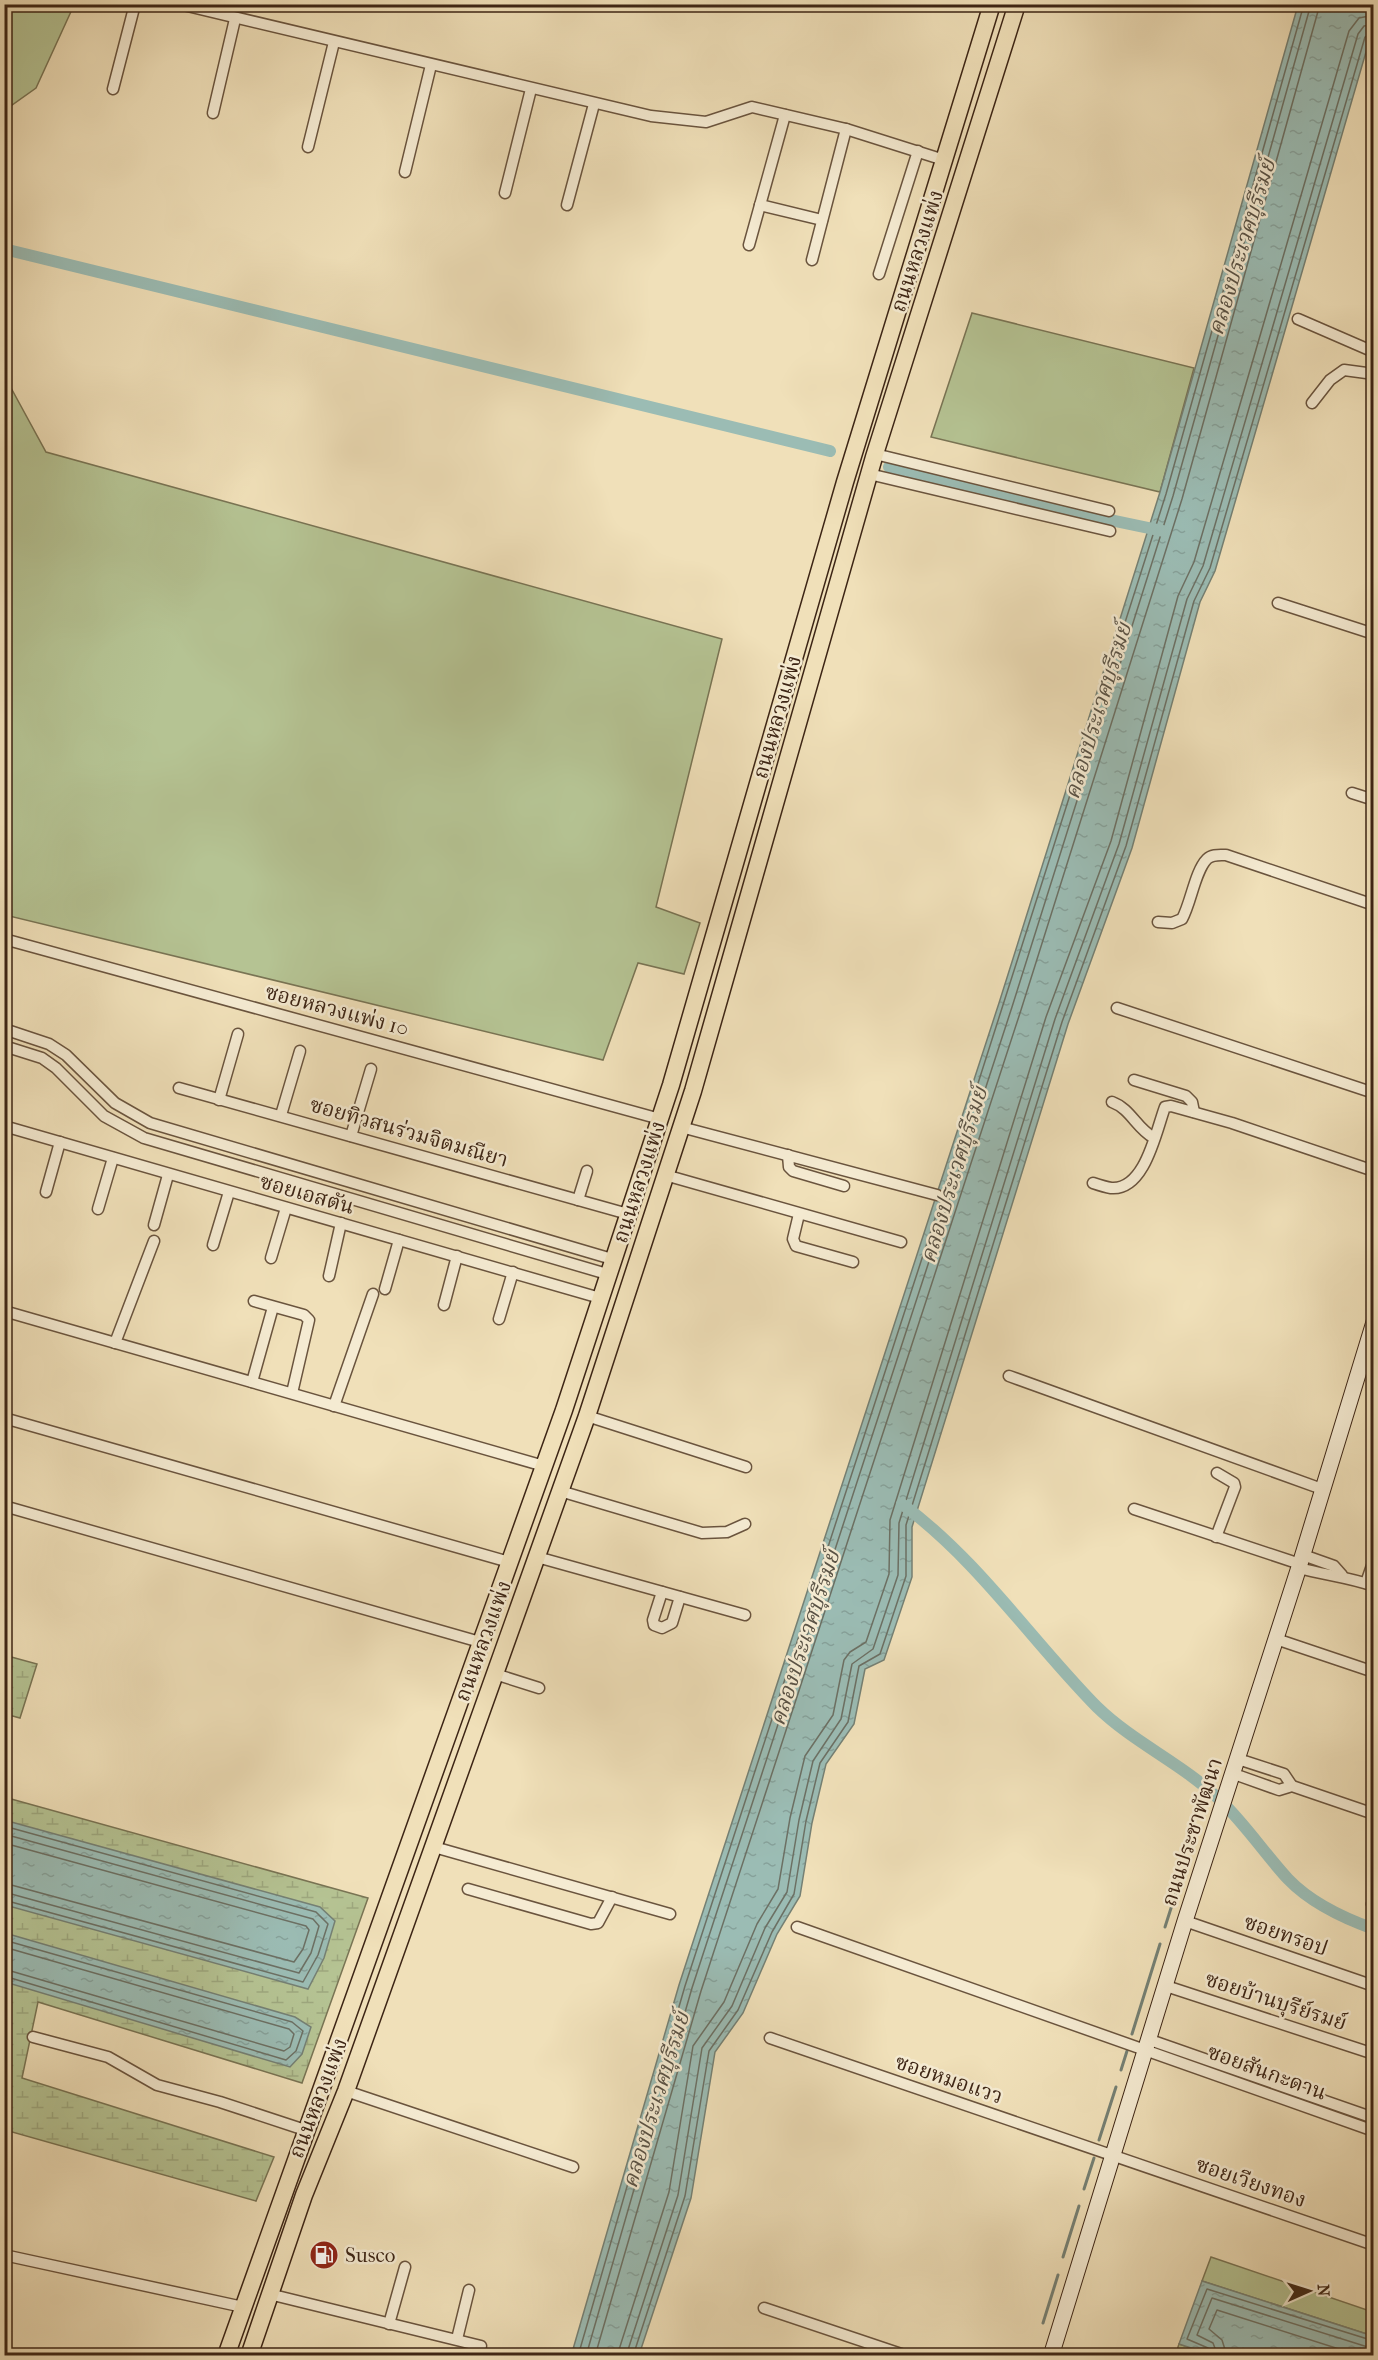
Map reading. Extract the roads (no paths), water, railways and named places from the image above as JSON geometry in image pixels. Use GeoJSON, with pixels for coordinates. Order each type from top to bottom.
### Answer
{"type":"FeatureCollection","features":[{"type":"Feature","properties":{"kind":"main road","name":"ถนนหลวงแพ่ง"},"geometry":{"type":"LineString","coordinates":[[225,2355],[564,1410],[660,1119],[848,471],[992,4]]}},
{"type":"Feature","properties":{"kind":"main road","name":"ถนนหลวงแพ่ง"},"geometry":{"type":"LineString","coordinates":[[249,2355],[304,2195],[346,2091],[587,1416],[693,1091],[869,474],[1017,4]]}},
{"type":"Feature","properties":{"kind":"main road"},"geometry":{"type":"LineString","coordinates":[[671,1085],[693,1091]]}},
{"type":"Feature","properties":{"kind":"main road"},"geometry":{"type":"LineString","coordinates":[[564,1410],[587,1416]]}},
{"type":"Feature","properties":{"kind":"street"},"geometry":{"type":"LineString","coordinates":[[113,89],[135,4]]}},
{"type":"Feature","properties":{"kind":"street"},"geometry":{"type":"LineString","coordinates":[[179,4],[651,116],[699,122],[714,120],[747,108],[846,129],[944,160]]}},
{"type":"Feature","properties":{"kind":"street"},"geometry":{"type":"LineString","coordinates":[[213,113],[235,19]]}},
{"type":"Feature","properties":{"kind":"street"},"geometry":{"type":"LineString","coordinates":[[308,147],[334,42]]}},
{"type":"Feature","properties":{"kind":"street"},"geometry":{"type":"LineString","coordinates":[[405,172],[431,65]]}},
{"type":"Feature","properties":{"kind":"street"},"geometry":{"type":"LineString","coordinates":[[505,193],[531,89]]}},
{"type":"Feature","properties":{"kind":"street"},"geometry":{"type":"LineString","coordinates":[[567,205],[594,104]]}},
{"type":"Feature","properties":{"kind":"street"},"geometry":{"type":"LineString","coordinates":[[750,245],[784,115]]}},
{"type":"Feature","properties":{"kind":"street"},"geometry":{"type":"LineString","coordinates":[[812,260],[846,129]]}},
{"type":"Feature","properties":{"kind":"street"},"geometry":{"type":"LineString","coordinates":[[879,274],[918,151]]}},
{"type":"Feature","properties":{"kind":"street"},"geometry":{"type":"LineString","coordinates":[[760,205],[822,220]]}},
{"type":"Feature","properties":{"kind":"street"},"geometry":{"type":"LineString","coordinates":[[1298,319],[1374,352]]}},
{"type":"Feature","properties":{"kind":"street"},"geometry":{"type":"LineString","coordinates":[[1312,403],[1330,380],[1344,370],[1374,374]]}},
{"type":"Feature","properties":{"kind":"street"},"geometry":{"type":"LineString","coordinates":[[875,454],[1109,511]]}},
{"type":"Feature","properties":{"kind":"street"},"geometry":{"type":"LineString","coordinates":[[869,474],[1110,531]]}},
{"type":"Feature","properties":{"kind":"street"},"geometry":{"type":"LineString","coordinates":[[1278,603],[1374,634]]}},
{"type":"Feature","properties":{"kind":"street"},"geometry":{"type":"LineString","coordinates":[[1352,793],[1374,800]]}},
{"type":"Feature","properties":{"kind":"street"},"geometry":{"type":"LineString","coordinates":[[1158,922],[1172,923],[1182,919],[1201,868],[1206,860],[1214,855],[1234,858],[1374,906]]}},
{"type":"Feature","properties":{"kind":"street","name":"ซอยหลวงแพ่ง 10"},"geometry":{"type":"LineString","coordinates":[[4,939],[660,1119]]}},
{"type":"Feature","properties":{"kind":"street"},"geometry":{"type":"LineString","coordinates":[[1117,1008],[1374,1093]]}},
{"type":"Feature","properties":{"kind":"street"},"geometry":{"type":"LineString","coordinates":[[4,1029],[49,1044],[66,1054],[115,1103],[150,1123],[534,1236],[610,1267]]}},
{"type":"Feature","properties":{"kind":"street"},"geometry":{"type":"LineString","coordinates":[[219,1100],[238,1034]]}},
{"type":"Feature","properties":{"kind":"street"},"geometry":{"type":"LineString","coordinates":[[4,1046],[42,1058],[56,1068],[104,1116],[144,1138],[530,1252],[610,1267]]}},
{"type":"Feature","properties":{"kind":"street"},"geometry":{"type":"LineString","coordinates":[[281,1115],[300,1051]]}},
{"type":"Feature","properties":{"kind":"street"},"geometry":{"type":"LineString","coordinates":[[351,1136],[371,1069]]}},
{"type":"Feature","properties":{"kind":"street"},"geometry":{"type":"LineString","coordinates":[[1134,1080],[1186,1096],[1192,1102],[1194,1112]]}},
{"type":"Feature","properties":{"kind":"street","name":"ซอยทิวสนร่วมจิตมณียา"},"geometry":{"type":"LineString","coordinates":[[179,1088],[628,1215]]}},
{"type":"Feature","properties":{"kind":"street"},"geometry":{"type":"LineString","coordinates":[[1112,1102],[1122,1106],[1139,1128],[1154,1138]]}},
{"type":"Feature","properties":{"kind":"street"},"geometry":{"type":"LineString","coordinates":[[1093,1183],[1112,1188],[1123,1187],[1131,1181],[1146,1161],[1165,1107],[1194,1112],[1374,1171]]}},
{"type":"Feature","properties":{"kind":"street","name":"ซอยเอสตัน"},"geometry":{"type":"LineString","coordinates":[[4,1126],[600,1298]]}},
{"type":"Feature","properties":{"kind":"street"},"geometry":{"type":"LineString","coordinates":[[681,1127],[937,1195]]}},
{"type":"Feature","properties":{"kind":"street"},"geometry":{"type":"LineString","coordinates":[[46,1192],[60,1142]]}},
{"type":"Feature","properties":{"kind":"street"},"geometry":{"type":"LineString","coordinates":[[788,1155],[789,1167],[793,1171],[844,1186]]}},
{"type":"Feature","properties":{"kind":"street"},"geometry":{"type":"LineString","coordinates":[[98,1209],[113,1158]]}},
{"type":"Feature","properties":{"kind":"street"},"geometry":{"type":"LineString","coordinates":[[578,1200],[587,1171]]}},
{"type":"Feature","properties":{"kind":"street"},"geometry":{"type":"LineString","coordinates":[[154,1225],[168,1175]]}},
{"type":"Feature","properties":{"kind":"street"},"geometry":{"type":"LineString","coordinates":[[665,1175],[902,1242]]}},
{"type":"Feature","properties":{"kind":"street"},"geometry":{"type":"LineString","coordinates":[[213,1245],[229,1192]]}},
{"type":"Feature","properties":{"kind":"street"},"geometry":{"type":"LineString","coordinates":[[271,1258],[286,1208]]}},
{"type":"Feature","properties":{"kind":"street"},"geometry":{"type":"LineString","coordinates":[[799,1214],[793,1239],[796,1246],[853,1262]]}},
{"type":"Feature","properties":{"kind":"street"},"geometry":{"type":"LineString","coordinates":[[329,1276],[341,1223]]}},
{"type":"Feature","properties":{"kind":"street"},"geometry":{"type":"LineString","coordinates":[[530,1252],[534,1236]]}},
{"type":"Feature","properties":{"kind":"street"},"geometry":{"type":"LineString","coordinates":[[385,1289],[399,1240]]}},
{"type":"Feature","properties":{"kind":"street"},"geometry":{"type":"LineString","coordinates":[[115,1342],[154,1241]]}},
{"type":"Feature","properties":{"kind":"street"},"geometry":{"type":"LineString","coordinates":[[444,1305],[457,1256]]}},
{"type":"Feature","properties":{"kind":"street"},"geometry":{"type":"LineString","coordinates":[[499,1319],[513,1272]]}},
{"type":"Feature","properties":{"kind":"street"},"geometry":{"type":"LineString","coordinates":[[334,1406],[374,1294]]}},
{"type":"Feature","properties":{"kind":"street"},"geometry":{"type":"LineString","coordinates":[[254,1301],[304,1315],[309,1320],[291,1393]]}},
{"type":"Feature","properties":{"kind":"street"},"geometry":{"type":"LineString","coordinates":[[252,1382],[273,1306]]}},
{"type":"Feature","properties":{"kind":"street"},"geometry":{"type":"LineString","coordinates":[[4,1311],[544,1466]]}},
{"type":"Feature","properties":{"kind":"street","name":"ถนนประชาพัฒนา"},"geometry":{"type":"LineString","coordinates":[[1051,2355],[1115,2156],[1185,1921],[1220,1819],[1322,1489],[1370,1348],[1373,1327]]}},
{"type":"Feature","properties":{"kind":"street"},"geometry":{"type":"LineString","coordinates":[[1009,1376],[1322,1489]]}},
{"type":"Feature","properties":{"kind":"street"},"geometry":{"type":"LineString","coordinates":[[587,1416],[746,1467]]}},
{"type":"Feature","properties":{"kind":"street"},"geometry":{"type":"LineString","coordinates":[[4,1418],[509,1562]]}},
{"type":"Feature","properties":{"kind":"street"},"geometry":{"type":"LineString","coordinates":[[1216,1537],[1235,1487],[1234,1483],[1217,1473]]}},
{"type":"Feature","properties":{"kind":"street"},"geometry":{"type":"LineString","coordinates":[[560,1491],[702,1533],[727,1532],[745,1524]]}},
{"type":"Feature","properties":{"kind":"street"},"geometry":{"type":"LineString","coordinates":[[4,1506],[480,1642]]}},
{"type":"Feature","properties":{"kind":"street"},"geometry":{"type":"LineString","coordinates":[[1134,1509],[1216,1537],[1301,1562],[1330,1577],[1342,1575],[1370,1584],[1374,1560]]}},
{"type":"Feature","properties":{"kind":"street"},"geometry":{"type":"LineString","coordinates":[[537,1557],[745,1615]]}},
{"type":"Feature","properties":{"kind":"street"},"geometry":{"type":"LineString","coordinates":[[662,1592],[653,1620],[654,1625],[662,1628],[672,1623],[680,1597]]}},
{"type":"Feature","properties":{"kind":"street"},"geometry":{"type":"LineString","coordinates":[[1276,1639],[1374,1672]]}},
{"type":"Feature","properties":{"kind":"street"},"geometry":{"type":"LineString","coordinates":[[495,1674],[539,1688]]}},
{"type":"Feature","properties":{"kind":"street"},"geometry":{"type":"LineString","coordinates":[[1236,1767],[1284,1774],[1292,1786]]}},
{"type":"Feature","properties":{"kind":"street"},"geometry":{"type":"LineString","coordinates":[[1236,1767],[1279,1790],[1292,1786],[1374,1814]]}},
{"type":"Feature","properties":{"kind":"street"},"geometry":{"type":"LineString","coordinates":[[434,1847],[670,1914]]}},
{"type":"Feature","properties":{"kind":"street"},"geometry":{"type":"LineString","coordinates":[[468,1889],[591,1924],[598,1923],[612,1898]]}},
{"type":"Feature","properties":{"kind":"street","name":"ซอยทรอป"},"geometry":{"type":"LineString","coordinates":[[1185,1921],[1374,1986]]}},
{"type":"Feature","properties":{"kind":"street"},"geometry":{"type":"LineString","coordinates":[[797,1927],[1368,2116],[1374,2108]]}},
{"type":"Feature","properties":{"kind":"street","name":"ซอยบ้านบุรีย์รมย์"},"geometry":{"type":"LineString","coordinates":[[1166,1986],[1374,2054]]}},
{"type":"Feature","properties":{"kind":"street"},"geometry":{"type":"LineString","coordinates":[[33,2037],[108,2057],[157,2085],[220,2102],[305,2130]]}},
{"type":"Feature","properties":{"kind":"street","name":"ซอยหมอแวว"},"geometry":{"type":"LineString","coordinates":[[770,2038],[1115,2156]]}},
{"type":"Feature","properties":{"kind":"street","name":"ซอยสันกะดาน"},"geometry":{"type":"LineString","coordinates":[[1149,2045],[1374,2131]]}},
{"type":"Feature","properties":{"kind":"street"},"geometry":{"type":"LineString","coordinates":[[346,2091],[573,2167]]}},
{"type":"Feature","properties":{"kind":"street","name":"ซอยเวียงทอง"},"geometry":{"type":"LineString","coordinates":[[1115,2156],[1374,2245]]}},
{"type":"Feature","properties":{"kind":"street"},"geometry":{"type":"LineString","coordinates":[[4,2255],[243,2307]]}},
{"type":"Feature","properties":{"kind":"street"},"geometry":{"type":"LineString","coordinates":[[389,2324],[405,2267]]}},
{"type":"Feature","properties":{"kind":"street"},"geometry":{"type":"LineString","coordinates":[[457,2339],[469,2290]]}},
{"type":"Feature","properties":{"kind":"street"},"geometry":{"type":"LineString","coordinates":[[269,2294],[482,2346]]}},
{"type":"Feature","properties":{"kind":"street"},"geometry":{"type":"LineString","coordinates":[[764,2308],[908,2355]]}},
{"type":"Feature","properties":{"kind":"water","name":"คลองประเวศบุรีรมย์"},"geometry":{"type":"Polygon","coordinates":[[[1298,5],[1373,5],[1373,28],[1215,571],[1200,602],[1132,848],[1068,1024],[912,1527],[912,1577],[884,1660],[865,1669],[854,1724],[826,1764],[812,1823],[800,1896],[777,1934],[743,2013],[715,2052],[691,2198],[639,2355],[571,2356],[679,1985],[999,1003],[1160,492],[1298,5]]]}},
{"type":"Feature","properties":{"kind":"water"},"geometry":{"type":"Polygon","coordinates":[[[4,1820],[320,1907],[335,1921],[324,1958],[308,1989],[5,1905],[4,1820]]]}},
{"type":"Feature","properties":{"kind":"water"},"geometry":{"type":"Polygon","coordinates":[[[5,1933],[295,2017],[311,2027],[302,2054],[290,2067],[5,1982],[5,1933]]]}},
{"type":"Feature","properties":{"kind":"water"},"geometry":{"type":"Polygon","coordinates":[[[1202,2281],[1373,2336],[1373,2355],[1212,2355],[1179,2344],[1202,2281]]]}},
{"type":"Feature","properties":{"kind":"waterway"},"geometry":{"type":"LineString","coordinates":[[4,249],[830,451]]}},
{"type":"Feature","properties":{"kind":"waterway"},"geometry":{"type":"LineString","coordinates":[[889,467],[1038,505],[1163,531]]}},
{"type":"Feature","properties":{"kind":"waterway"},"geometry":{"type":"LineString","coordinates":[[902,1504],[956,1550],[1097,1707],[1127,1732],[1206,1787],[1238,1819],[1297,1888],[1328,1909],[1374,1929]]}},
{"type":"Feature","properties":{"kind":"waterway"},"geometry":{"type":"LineString","coordinates":[[1165,1927],[1180,1880]]}},
{"type":"Feature","properties":{"kind":"waterway"},"geometry":{"type":"LineString","coordinates":[[1132,2034],[1160,1944]]}},
{"type":"Feature","properties":{"kind":"waterway"},"geometry":{"type":"LineString","coordinates":[[1121,2070],[1127,2051]]}},
{"type":"Feature","properties":{"kind":"waterway"},"geometry":{"type":"LineString","coordinates":[[1099,2140],[1116,2087]]}},
{"type":"Feature","properties":{"kind":"waterway"},"geometry":{"type":"LineString","coordinates":[[1084,2189],[1094,2158]]}},
{"type":"Feature","properties":{"kind":"waterway"},"geometry":{"type":"LineString","coordinates":[[1063,2257],[1079,2206]]}},
{"type":"Feature","properties":{"kind":"waterway"},"geometry":{"type":"LineString","coordinates":[[1043,2323],[1058,2275]]}},
{"type":"Feature","properties":{"kind":"place","name":"Susco"},"geometry":{"type":"Point","coordinates":[324,2255]}}]}
